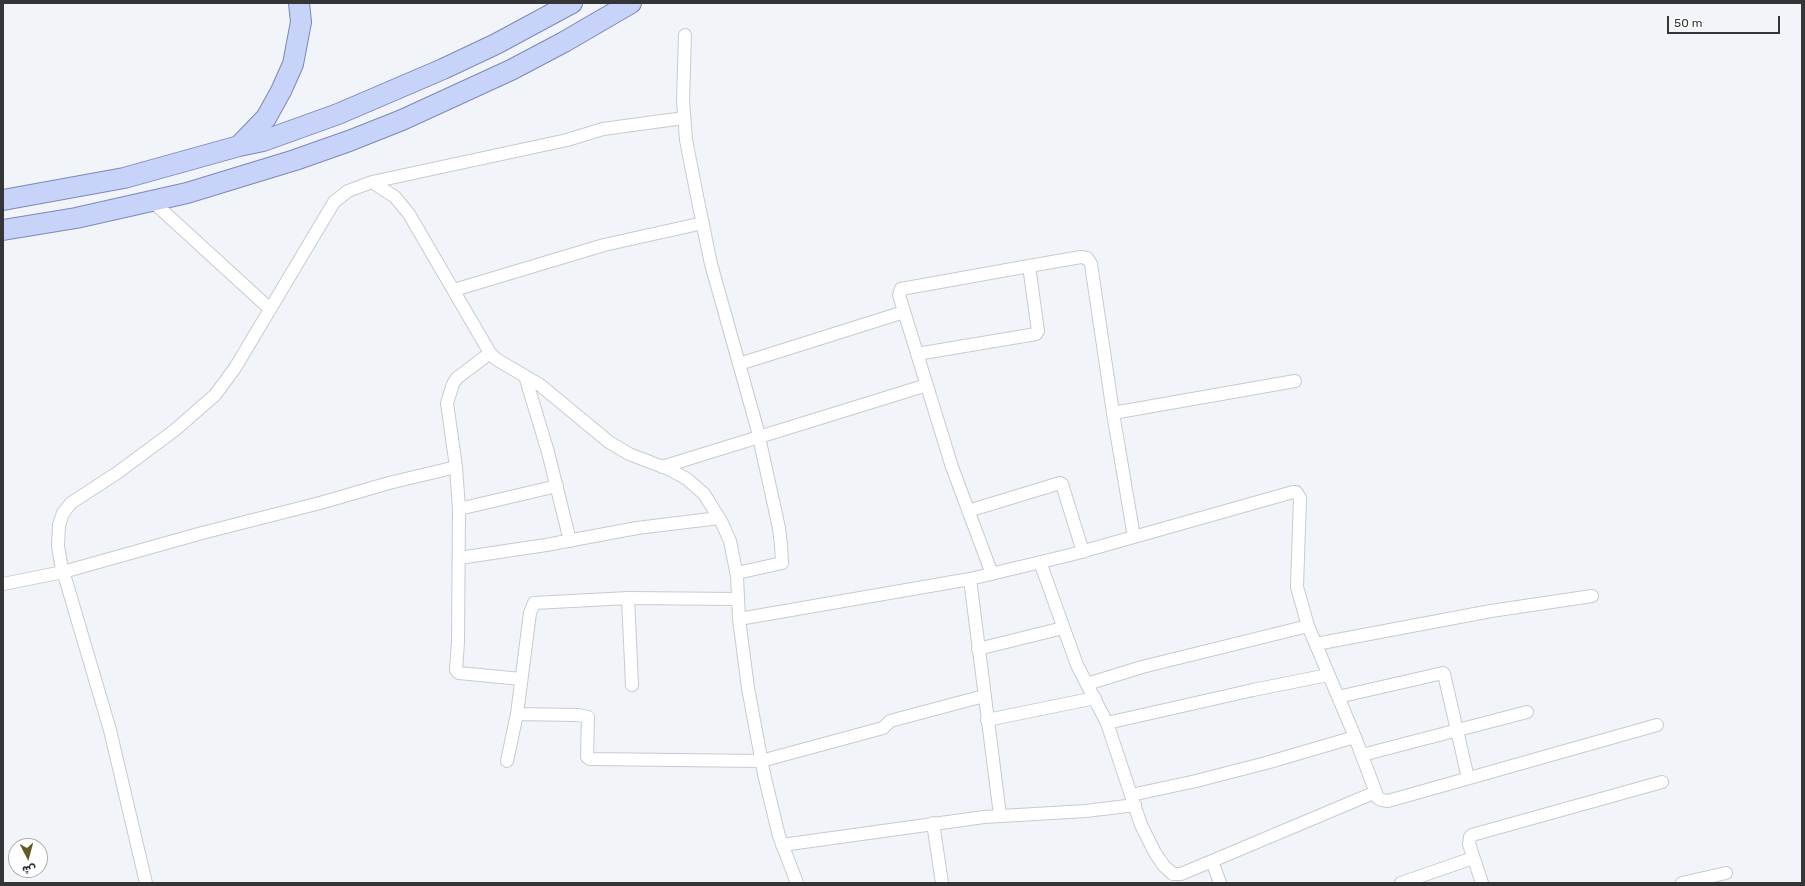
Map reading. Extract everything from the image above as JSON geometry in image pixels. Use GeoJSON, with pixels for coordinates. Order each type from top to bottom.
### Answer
{"type":"FeatureCollection","features":[{"type":"Feature","properties":{"kind":"main road"},"geometry":{"type":"LineString","coordinates":[[239,146],[266,118],[290,71],[301,22],[299,3]]}},
{"type":"Feature","properties":{"kind":"main road"},"geometry":{"type":"LineString","coordinates":[[3,200],[124,178],[239,146],[263,141],[389,93],[496,44],[572,3]]}},
{"type":"Feature","properties":{"kind":"main road"},"geometry":{"type":"LineString","coordinates":[[3,230],[76,218],[152,201],[234,180],[296,160],[402,120],[511,70],[564,42],[631,3]]}},
{"type":"Feature","properties":{"kind":"street"},"geometry":{"type":"LineString","coordinates":[[685,35],[683,100],[686,140],[711,264],[760,438],[780,528],[782,563],[736,573]]}},
{"type":"Feature","properties":{"kind":"street"},"geometry":{"type":"LineString","coordinates":[[146,883],[110,730],[63,572],[58,546],[59,525],[63,513],[71,503],[117,473],[175,430],[215,395],[232,373],[334,202],[348,191],[372,182],[567,140],[603,129],[684,118]]}},
{"type":"Feature","properties":{"kind":"street"},"geometry":{"type":"LineString","coordinates":[[372,182],[395,197],[410,214],[490,353],[540,385],[609,442],[628,454],[679,473],[695,484],[704,494],[719,518],[730,542],[736,573],[739,619],[748,688],[761,761],[778,836],[797,883]]}},
{"type":"Feature","properties":{"kind":"street"},"geometry":{"type":"LineString","coordinates":[[152,201],[270,309]]}},
{"type":"Feature","properties":{"kind":"street"},"geometry":{"type":"LineString","coordinates":[[454,290],[604,245],[702,223]]}},
{"type":"Feature","properties":{"kind":"street"},"geometry":{"type":"LineString","coordinates":[[992,574],[952,467],[899,295],[902,289],[1081,257],[1087,258],[1091,264],[1113,413],[1134,537]]}},
{"type":"Feature","properties":{"kind":"street"},"geometry":{"type":"LineString","coordinates":[[917,354],[1036,334],[1038,331],[1030,266]]}},
{"type":"Feature","properties":{"kind":"street"},"geometry":{"type":"LineString","coordinates":[[739,364],[904,312]]}},
{"type":"Feature","properties":{"kind":"street"},"geometry":{"type":"LineString","coordinates":[[490,353],[457,378],[447,402],[456,467],[459,509],[458,642],[456,671],[521,680]]}},
{"type":"Feature","properties":{"kind":"street"},"geometry":{"type":"LineString","coordinates":[[525,376],[548,452],[570,541]]}},
{"type":"Feature","properties":{"kind":"street"},"geometry":{"type":"LineString","coordinates":[[1113,413],[1295,380]]}},
{"type":"Feature","properties":{"kind":"street"},"geometry":{"type":"LineString","coordinates":[[662,467],[760,438],[927,385]]}},
{"type":"Feature","properties":{"kind":"street"},"geometry":{"type":"LineString","coordinates":[[3,584],[63,572],[389,483],[456,467]]}},
{"type":"Feature","properties":{"kind":"street"},"geometry":{"type":"LineString","coordinates":[[968,511],[1060,483],[1062,484],[1083,552]]}},
{"type":"Feature","properties":{"kind":"street"},"geometry":{"type":"LineString","coordinates":[[459,509],[557,486]]}},
{"type":"Feature","properties":{"kind":"street"},"geometry":{"type":"LineString","coordinates":[[739,619],[992,574],[1083,552],[1296,492],[1300,498],[1297,587],[1308,626],[1355,737],[1378,798],[1381,800],[1388,801],[1657,726]]}},
{"type":"Feature","properties":{"kind":"street"},"geometry":{"type":"LineString","coordinates":[[459,558],[483,556],[637,528],[719,518]]}},
{"type":"Feature","properties":{"kind":"street"},"geometry":{"type":"LineString","coordinates":[[1040,562],[1077,665],[1107,723],[1141,825],[1155,853],[1172,874],[1181,874],[1376,792]]}},
{"type":"Feature","properties":{"kind":"street"},"geometry":{"type":"LineString","coordinates":[[970,579],[1000,815]]}},
{"type":"Feature","properties":{"kind":"street"},"geometry":{"type":"LineString","coordinates":[[1316,644],[1483,613],[1592,596]]}},
{"type":"Feature","properties":{"kind":"street"},"geometry":{"type":"LineString","coordinates":[[507,761],[517,714],[530,613],[534,603],[628,598],[738,600]]}},
{"type":"Feature","properties":{"kind":"street"},"geometry":{"type":"LineString","coordinates":[[628,598],[632,685]]}},
{"type":"Feature","properties":{"kind":"street"},"geometry":{"type":"LineString","coordinates":[[1086,684],[1142,667],[1308,626]]}},
{"type":"Feature","properties":{"kind":"street"},"geometry":{"type":"LineString","coordinates":[[978,649],[1063,628]]}},
{"type":"Feature","properties":{"kind":"street"},"geometry":{"type":"LineString","coordinates":[[1338,697],[1443,673],[1468,778]]}},
{"type":"Feature","properties":{"kind":"street"},"geometry":{"type":"LineString","coordinates":[[1107,723],[1253,690],[1328,675]]}},
{"type":"Feature","properties":{"kind":"street"},"geometry":{"type":"LineString","coordinates":[[517,714],[578,715],[588,717],[587,757],[590,759],[761,761],[883,728],[890,721],[984,696]]}},
{"type":"Feature","properties":{"kind":"street"},"geometry":{"type":"LineString","coordinates":[[987,720],[1095,698]]}},
{"type":"Feature","properties":{"kind":"street"},"geometry":{"type":"LineString","coordinates":[[1362,755],[1528,712]]}},
{"type":"Feature","properties":{"kind":"street"},"geometry":{"type":"LineString","coordinates":[[782,845],[933,823],[1000,815],[1086,811],[1133,800],[1355,737]]}},
{"type":"Feature","properties":{"kind":"street"},"geometry":{"type":"LineString","coordinates":[[1482,883],[1473,858],[1469,840],[1472,835],[1662,782]]}},
{"type":"Feature","properties":{"kind":"street"},"geometry":{"type":"LineString","coordinates":[[933,823],[942,883]]}},
{"type":"Feature","properties":{"kind":"street"},"geometry":{"type":"LineString","coordinates":[[1401,883],[1473,858]]}},
{"type":"Feature","properties":{"kind":"street"},"geometry":{"type":"LineString","coordinates":[[1212,861],[1220,883]]}},
{"type":"Feature","properties":{"kind":"street"},"geometry":{"type":"LineString","coordinates":[[1682,883],[1726,873]]}}]}
